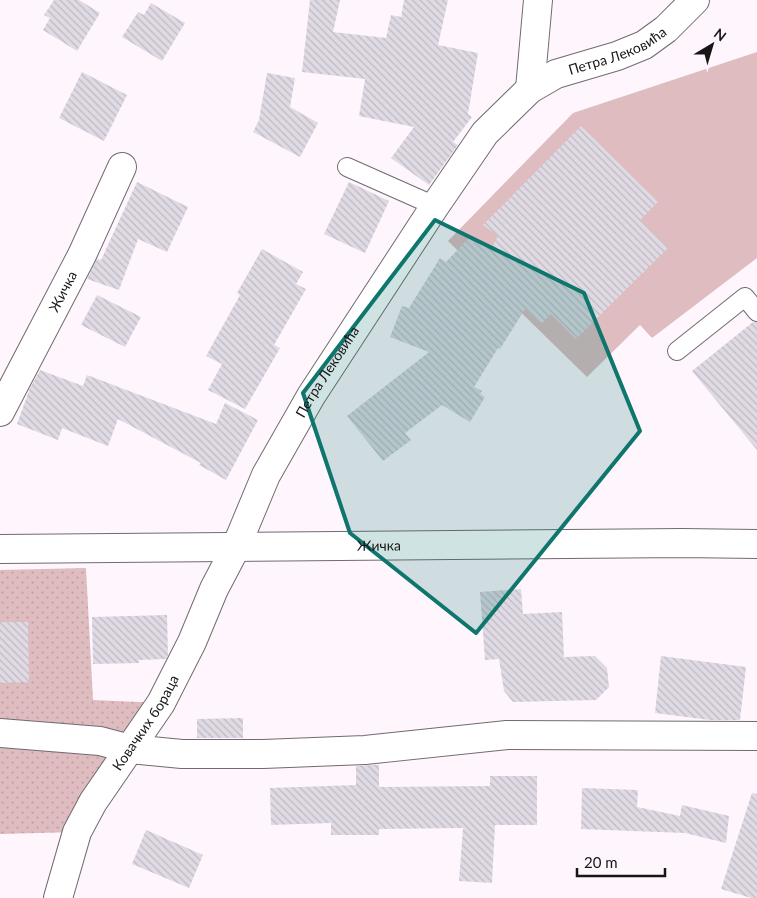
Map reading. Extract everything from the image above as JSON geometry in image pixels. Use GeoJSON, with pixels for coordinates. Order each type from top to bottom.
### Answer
{"type":"FeatureCollection","features":[{"type":"Feature","properties":{"kind":"street"},"geometry":{"type":"LineString","coordinates":[[530,89],[538,0]]}},
{"type":"Feature","properties":{"kind":"street","name":"Петра Лековића"},"geometry":{"type":"LineString","coordinates":[[236,547],[266,475],[307,404],[435,206],[485,133],[530,89],[556,74],[617,56],[644,45],[666,30],[695,0]]}},
{"type":"Feature","properties":{"kind":"street","name":"Жичка"},"geometry":{"type":"LineString","coordinates":[[0,412],[82,255],[122,167]]}},
{"type":"Feature","properties":{"kind":"street","name":"Жичка"},"geometry":{"type":"LineString","coordinates":[[0,549],[757,544]]}},
{"type":"Feature","properties":{"kind":"street","name":"Ковачких бораца"},"geometry":{"type":"LineString","coordinates":[[58,898],[77,832],[93,802],[161,703],[192,642],[214,589],[236,547]]}},
{"type":"Feature","properties":{"kind":"street"},"geometry":{"type":"LineString","coordinates":[[0,733],[100,741],[130,748],[182,754],[263,754],[365,750],[507,735],[757,736]]}},
{"type":"Feature","properties":{"kind":"lane"},"geometry":{"type":"LineString","coordinates":[[347,167],[435,206]]}},
{"type":"Feature","properties":{"kind":"lane"},"geometry":{"type":"LineString","coordinates":[[677,351],[745,297],[757,312]]}},
{"type":"Feature","properties":{"kind":"highlighted area"},"geometry":{"type":"Polygon","coordinates":[[[435,220],[584,293],[640,431],[476,633],[350,533],[303,393],[435,220]]]}},
{"type":"Feature","properties":{"kind":"shaded area"},"geometry":{"type":"Polygon","coordinates":[[[757,52],[757,258],[652,338],[640,325],[587,377],[448,241],[573,113],[757,52]]]}},
{"type":"Feature","properties":{"kind":"shaded area"},"geometry":{"type":"Polygon","coordinates":[[[86,568],[93,700],[161,703],[77,832],[0,834],[0,570],[86,568]]]}},
{"type":"Feature","properties":{"kind":"building"},"geometry":{"type":"Polygon","coordinates":[[[54,0],[79,0],[100,13],[77,51],[43,30],[50,18],[44,15],[54,0]]]}},
{"type":"Feature","properties":{"kind":"building"},"geometry":{"type":"Polygon","coordinates":[[[310,0],[340,0],[333,32],[386,38],[391,15],[401,17],[404,0],[448,0],[438,45],[478,53],[468,114],[472,117],[453,142],[458,145],[429,185],[391,158],[414,127],[359,116],[365,79],[302,72],[310,0]]]}},
{"type":"Feature","properties":{"kind":"building"},"geometry":{"type":"Polygon","coordinates":[[[151,3],[185,23],[162,61],[122,37],[138,12],[144,15],[151,3]]]}},
{"type":"Feature","properties":{"kind":"building"},"geometry":{"type":"Polygon","coordinates":[[[82,72],[127,95],[104,141],[59,118],[82,72]]]}},
{"type":"Feature","properties":{"kind":"building"},"geometry":{"type":"Polygon","coordinates":[[[267,73],[295,78],[290,107],[318,123],[300,157],[253,132],[259,120],[267,73]]]}},
{"type":"Feature","properties":{"kind":"building"},"geometry":{"type":"Polygon","coordinates":[[[581,126],[658,202],[640,220],[668,248],[576,339],[551,314],[541,324],[525,309],[474,387],[482,391],[480,394],[485,397],[470,422],[442,405],[405,433],[411,440],[383,461],[347,416],[429,352],[390,337],[402,306],[409,308],[440,258],[446,262],[469,238],[491,249],[498,236],[483,225],[581,126]]]}},
{"type":"Feature","properties":{"kind":"building"},"geometry":{"type":"Polygon","coordinates":[[[137,182],[188,207],[167,252],[138,239],[119,290],[87,279],[97,259],[101,260],[137,182]]]}},
{"type":"Feature","properties":{"kind":"building"},"geometry":{"type":"Polygon","coordinates":[[[349,182],[389,201],[365,253],[324,234],[349,182]]]}},
{"type":"Feature","properties":{"kind":"building"},"geometry":{"type":"Polygon","coordinates":[[[262,249],[303,272],[296,284],[306,289],[274,345],[280,348],[245,409],[208,390],[222,364],[206,356],[240,295],[237,293],[262,249]]]}},
{"type":"Feature","properties":{"kind":"building"},"geometry":{"type":"Polygon","coordinates":[[[97,295],[141,317],[125,347],[81,325],[97,295]]]}},
{"type":"Feature","properties":{"kind":"building"},"geometry":{"type":"Polygon","coordinates":[[[753,322],[757,322],[757,450],[692,371],[753,322]]]}},
{"type":"Feature","properties":{"kind":"building"},"geometry":{"type":"Polygon","coordinates":[[[40,370],[83,386],[87,375],[216,424],[225,403],[258,420],[226,480],[199,465],[201,463],[118,419],[108,446],[62,428],[58,440],[17,424],[30,388],[40,370]]]}},
{"type":"Feature","properties":{"kind":"building"},"geometry":{"type":"Polygon","coordinates":[[[521,589],[523,614],[562,612],[564,657],[595,656],[607,668],[609,687],[596,700],[513,702],[504,691],[499,659],[485,660],[480,592],[521,589]]]}},
{"type":"Feature","properties":{"kind":"building"},"geometry":{"type":"Polygon","coordinates":[[[167,615],[168,655],[166,659],[139,660],[139,663],[93,664],[92,617],[167,615]]]}},
{"type":"Feature","properties":{"kind":"building"},"geometry":{"type":"Polygon","coordinates":[[[0,622],[28,622],[29,682],[0,683],[0,622]]]}},
{"type":"Feature","properties":{"kind":"building"},"geometry":{"type":"Polygon","coordinates":[[[661,656],[746,667],[740,720],[710,720],[655,713],[661,656]]]}},
{"type":"Feature","properties":{"kind":"building"},"geometry":{"type":"Polygon","coordinates":[[[243,718],[243,738],[197,738],[197,719],[243,718]]]}},
{"type":"Feature","properties":{"kind":"building"},"geometry":{"type":"Polygon","coordinates":[[[379,765],[379,787],[490,786],[490,776],[537,776],[537,825],[495,825],[492,883],[459,881],[463,828],[379,829],[379,835],[331,835],[331,823],[271,825],[270,788],[356,785],[356,766],[379,765]]]}},
{"type":"Feature","properties":{"kind":"building"},"geometry":{"type":"Polygon","coordinates":[[[582,788],[638,790],[637,807],[680,816],[682,805],[729,816],[726,843],[685,833],[581,829],[582,788]]]}},
{"type":"Feature","properties":{"kind":"building"},"geometry":{"type":"Polygon","coordinates":[[[752,793],[757,794],[757,898],[721,889],[752,793]]]}},
{"type":"Feature","properties":{"kind":"building"},"geometry":{"type":"Polygon","coordinates":[[[146,830],[203,855],[189,888],[132,864],[146,830]]]}}]}
